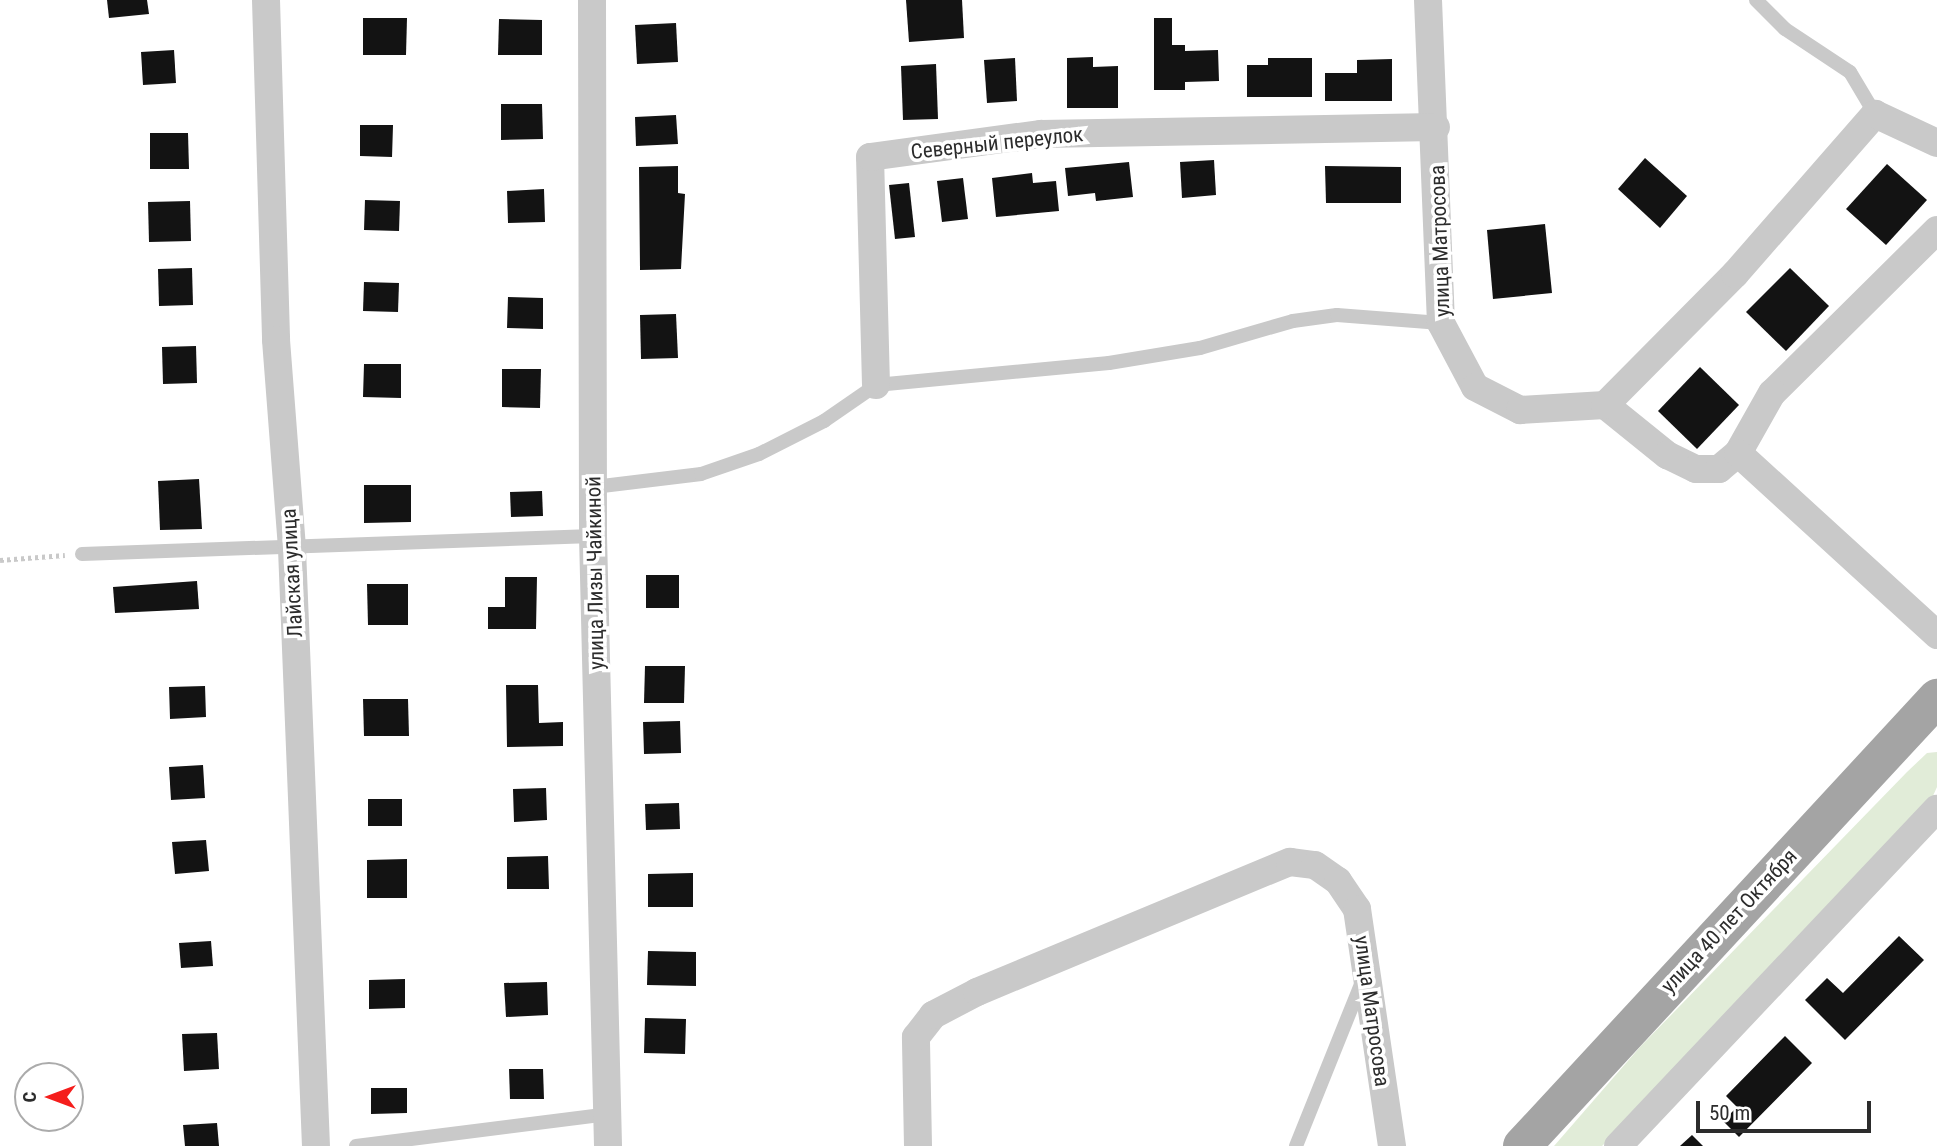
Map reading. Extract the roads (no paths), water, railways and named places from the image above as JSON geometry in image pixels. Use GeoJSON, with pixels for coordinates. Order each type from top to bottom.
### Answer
{"type":"FeatureCollection","features":[{"type":"Feature","properties":{"kind":"main road","name":"улица 40 лет Октября"},"geometry":{"type":"LineString","coordinates":[[1522,1146],[1937,698]]}},
{"type":"Feature","properties":{"kind":"street","name":"Лайская улица"},"geometry":{"type":"LineString","coordinates":[[266,0],[276,340],[292,550],[316,1146]]}},
{"type":"Feature","properties":{"kind":"street","name":"улица Лизы Чайкиной"},"geometry":{"type":"LineString","coordinates":[[592,0],[593,536],[608,1146]]}},
{"type":"Feature","properties":{"kind":"street","name":"улица Матросова"},"geometry":{"type":"LineString","coordinates":[[1428,0],[1436,127],[1441,323],[1475,387],[1498,402],[1545,412],[1605,405]]}},
{"type":"Feature","properties":{"kind":"street"},"geometry":{"type":"LineString","coordinates":[[1937,142],[1875,114],[1735,274],[1605,405],[1667,455],[1696,469],[1719,469],[1738,453],[1772,393],[1937,230]]}},
{"type":"Feature","properties":{"kind":"street","name":"Северный переулок"},"geometry":{"type":"LineString","coordinates":[[876,385],[870,157],[1041,134],[1436,127]]}},
{"type":"Feature","properties":{"kind":"street"},"geometry":{"type":"LineString","coordinates":[[1738,453],[1937,635]]}},
{"type":"Feature","properties":{"kind":"street"},"geometry":{"type":"LineString","coordinates":[[1618,1146],[1937,810]]}},
{"type":"Feature","properties":{"kind":"street","name":"улица Матросова"},"geometry":{"type":"LineString","coordinates":[[918,1146],[916,1037],[933,1015],[977,992],[1290,862],[1315,865],[1338,881],[1357,909],[1392,1146]]}},
{"type":"Feature","properties":{"kind":"lane"},"geometry":{"type":"LineString","coordinates":[[1756,0],[1786,29],[1850,72],[1875,114]]}},
{"type":"Feature","properties":{"kind":"lane"},"geometry":{"type":"LineString","coordinates":[[594,487],[701,474],[759,454],[824,421],[876,385],[1109,363],[1200,348],[1293,321],[1337,315],[1441,323]]}},
{"type":"Feature","properties":{"kind":"lane"},"geometry":{"type":"LineString","coordinates":[[82,554],[292,550],[593,536]]}},
{"type":"Feature","properties":{"kind":"lane"},"geometry":{"type":"LineString","coordinates":[[1296,1146],[1366,971]]}},
{"type":"Feature","properties":{"kind":"lane"},"geometry":{"type":"LineString","coordinates":[[356,1146],[608,1114]]}}]}
